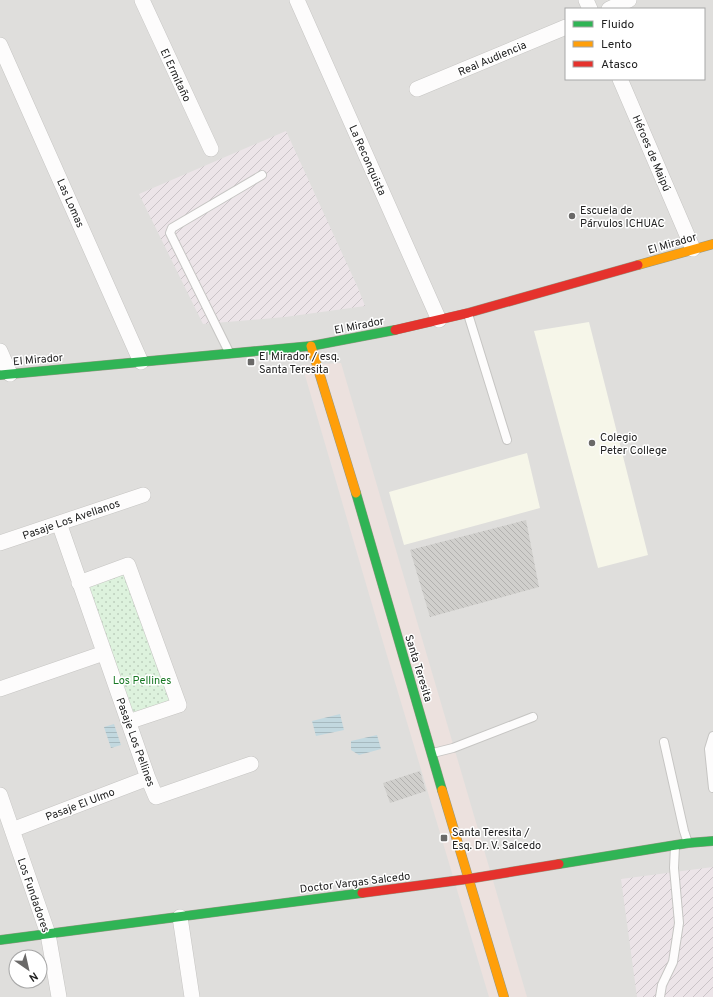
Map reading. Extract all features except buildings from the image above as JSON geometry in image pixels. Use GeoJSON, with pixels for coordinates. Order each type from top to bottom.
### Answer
{"type":"FeatureCollection","features":[{"type":"Feature","properties":{"kind":"street","name":"El Ermitaño"},"geometry":{"type":"LineString","coordinates":[[142,0],[211,149]]}},
{"type":"Feature","properties":{"kind":"street","name":"La Reconquista"},"geometry":{"type":"LineString","coordinates":[[297,0],[439,320]]}},
{"type":"Feature","properties":{"kind":"street"},"geometry":{"type":"LineString","coordinates":[[610,8],[629,0]]}},
{"type":"Feature","properties":{"kind":"street","name":"Real Audiencia"},"geometry":{"type":"LineString","coordinates":[[417,89],[565,27]]}},
{"type":"Feature","properties":{"kind":"street","name":"Las Lomas"},"geometry":{"type":"LineString","coordinates":[[0,45],[141,362]]}},
{"type":"Feature","properties":{"kind":"street","name":"Héroes de Maipú"},"geometry":{"type":"LineString","coordinates":[[620,80],[693,249]]}},
{"type":"Feature","properties":{"kind":"street","name":"El Mirador"},"geometry":{"type":"LineString","coordinates":[[5,375],[311,346],[383,333],[468,313],[713,244]]}},
{"type":"Feature","properties":{"kind":"street","name":"Santa Teresita"},"geometry":{"type":"LineString","coordinates":[[311,346],[504,997]]}},
{"type":"Feature","properties":{"kind":"street"},"geometry":{"type":"LineString","coordinates":[[0,350],[5,375]]}},
{"type":"Feature","properties":{"kind":"street","name":"Pasaje Los Avellanos"},"geometry":{"type":"LineString","coordinates":[[0,543],[143,495]]}},
{"type":"Feature","properties":{"kind":"street","name":"Pasaje Los Pellines"},"geometry":{"type":"LineString","coordinates":[[58,523],[156,797],[251,764]]}},
{"type":"Feature","properties":{"kind":"street"},"geometry":{"type":"LineString","coordinates":[[79,583],[128,566],[179,705],[128,722]]}},
{"type":"Feature","properties":{"kind":"street"},"geometry":{"type":"LineString","coordinates":[[0,689],[104,653]]}},
{"type":"Feature","properties":{"kind":"street","name":"Pasaje El Ulmo"},"geometry":{"type":"LineString","coordinates":[[12,830],[148,778]]}},
{"type":"Feature","properties":{"kind":"street","name":"Los Fundadores"},"geometry":{"type":"LineString","coordinates":[[0,795],[48,934],[59,997]]}},
{"type":"Feature","properties":{"kind":"street","name":"Doctor Vargas Salcedo"},"geometry":{"type":"LineString","coordinates":[[0,940],[468,879],[688,843],[713,841]]}},
{"type":"Feature","properties":{"kind":"street"},"geometry":{"type":"LineString","coordinates":[[180,917],[192,997]]}},
{"type":"Feature","properties":{"kind":"lane"},"geometry":{"type":"LineString","coordinates":[[230,354],[170,233],[172,228],[262,175]]}},
{"type":"Feature","properties":{"kind":"lane"},"geometry":{"type":"LineString","coordinates":[[468,313],[507,440]]}},
{"type":"Feature","properties":{"kind":"lane"},"geometry":{"type":"LineString","coordinates":[[432,753],[453,748],[533,717]]}},
{"type":"Feature","properties":{"kind":"lane"},"geometry":{"type":"LineString","coordinates":[[713,736],[709,749],[713,788]]}},
{"type":"Feature","properties":{"kind":"lane"},"geometry":{"type":"LineString","coordinates":[[664,742],[688,843]]}},
{"type":"Feature","properties":{"kind":"lane"},"geometry":{"type":"LineString","coordinates":[[660,997],[662,985],[673,962],[678,923],[674,868],[675,846]]}},
{"type":"Feature","properties":{"kind":"shaded area"},"geometry":{"type":"Polygon","coordinates":[[[0,0],[713,0],[713,997],[0,997],[0,0]]]}},
{"type":"Feature","properties":{"kind":"shaded area"},"geometry":{"type":"Polygon","coordinates":[[[286,131],[365,306],[285,317],[203,324],[139,194],[286,131]]]}},
{"type":"Feature","properties":{"kind":"shaded area","name":"Colegio Peter College"},"geometry":{"type":"Polygon","coordinates":[[[589,322],[648,555],[598,568],[534,331],[589,322]]]}},
{"type":"Feature","properties":{"kind":"shaded area"},"geometry":{"type":"Polygon","coordinates":[[[341,363],[527,997],[489,997],[302,365],[341,363]]]}},
{"type":"Feature","properties":{"kind":"shaded area"},"geometry":{"type":"Polygon","coordinates":[[[527,453],[540,508],[404,545],[389,492],[527,453]]]}},
{"type":"Feature","properties":{"kind":"shaded area"},"geometry":{"type":"Polygon","coordinates":[[[713,867],[713,997],[637,997],[621,879],[713,867]]]}},
{"type":"Feature","properties":{"kind":"green space","name":"Los Pellines"},"geometry":{"type":"Polygon","coordinates":[[[128,567],[177,704],[129,720],[81,584],[128,567]]]}},
{"type":"Feature","properties":{"kind":"water"},"geometry":{"type":"Polygon","coordinates":[[[340,714],[344,730],[316,736],[312,721],[340,714]]]}},
{"type":"Feature","properties":{"kind":"water"},"geometry":{"type":"Polygon","coordinates":[[[114,724],[121,745],[111,748],[104,727],[114,724]]]}},
{"type":"Feature","properties":{"kind":"water"},"geometry":{"type":"Polygon","coordinates":[[[377,735],[381,749],[359,755],[351,750],[351,741],[377,735]]]}},
{"type":"Feature","properties":{"kind":"traffic: fast"},"geometry":{"type":"LineString","coordinates":[[0,375],[311,346],[395,330]]}},
{"type":"Feature","properties":{"kind":"traffic: fast"},"geometry":{"type":"LineString","coordinates":[[356,493],[442,790]]}},
{"type":"Feature","properties":{"kind":"traffic: fast"},"geometry":{"type":"LineString","coordinates":[[559,864],[688,843],[713,841]]}},
{"type":"Feature","properties":{"kind":"traffic: fast"},"geometry":{"type":"LineString","coordinates":[[0,940],[362,893]]}},
{"type":"Feature","properties":{"kind":"traffic: slow"},"geometry":{"type":"LineString","coordinates":[[638,265],[713,244]]}},
{"type":"Feature","properties":{"kind":"traffic: slow"},"geometry":{"type":"LineString","coordinates":[[311,346],[356,493]]}},
{"type":"Feature","properties":{"kind":"traffic: slow"},"geometry":{"type":"LineString","coordinates":[[442,790],[504,997]]}},
{"type":"Feature","properties":{"kind":"traffic: jam"},"geometry":{"type":"LineString","coordinates":[[395,330],[468,313],[638,265]]}},
{"type":"Feature","properties":{"kind":"traffic: jam"},"geometry":{"type":"LineString","coordinates":[[362,893],[468,879],[559,864]]}},
{"type":"Feature","properties":{"kind":"place","name":"Escuela de Párvulos ICHUAC"},"geometry":{"type":"Point","coordinates":[572,216]}},
{"type":"Feature","properties":{"kind":"place","name":"El Mirador / esq. Santa Teresita"},"geometry":{"type":"Point","coordinates":[251,362]}},
{"type":"Feature","properties":{"kind":"place","name":"Colegio Peter College"},"geometry":{"type":"Point","coordinates":[592,443]}},
{"type":"Feature","properties":{"kind":"place","name":"Santa Teresita / Esq. Dr. V. Salcedo"},"geometry":{"type":"Point","coordinates":[444,838]}}]}
